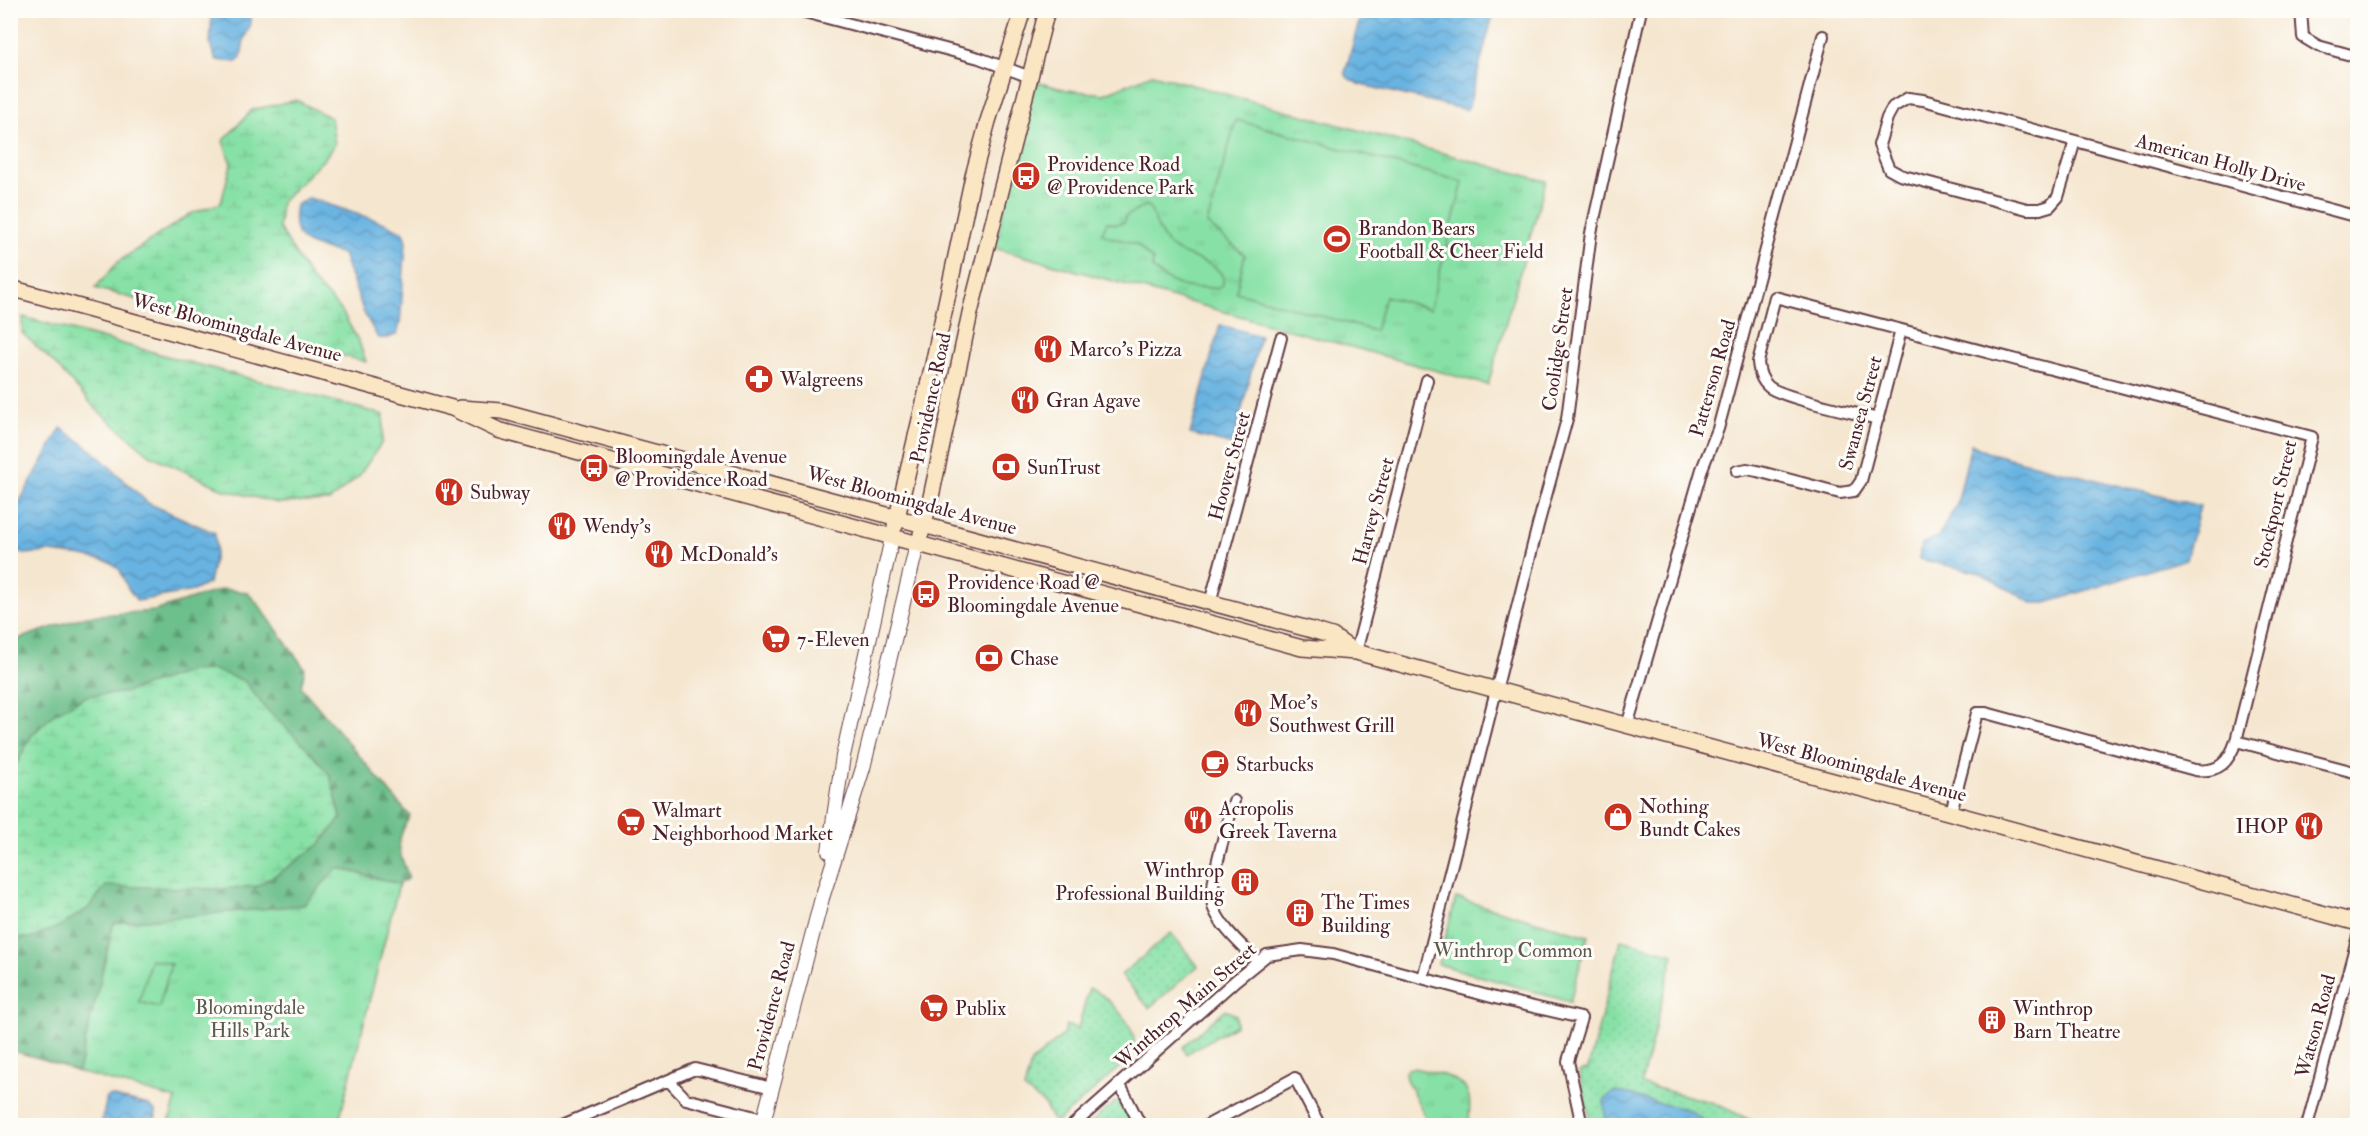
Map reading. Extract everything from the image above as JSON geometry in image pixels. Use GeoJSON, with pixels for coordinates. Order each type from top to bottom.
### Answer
{"type":"FeatureCollection","features":[{"type":"Feature","properties":{"kind":"main road","name":"Providence Road"},"geometry":{"type":"LineString","coordinates":[[892,538],[974,176],[1023,10]]}},
{"type":"Feature","properties":{"kind":"main road","name":"Providence Road"},"geometry":{"type":"LineString","coordinates":[[917,545],[924,525],[970,313],[1047,10]]}},
{"type":"Feature","properties":{"kind":"main road","name":"West Bloomingdale Avenue"},"geometry":{"type":"LineString","coordinates":[[10,288],[452,408],[498,430],[917,545],[1302,648],[1356,652],[2358,922]]}},
{"type":"Feature","properties":{"kind":"main road","name":"West Bloomingdale Avenue"},"geometry":{"type":"LineString","coordinates":[[452,408],[502,411],[1312,630],[1332,636],[1356,652]]}},
{"type":"Feature","properties":{"kind":"main road"},"geometry":{"type":"LineString","coordinates":[[1214,625],[1219,619],[1228,618],[1292,634],[1312,630]]}},
{"type":"Feature","properties":{"kind":"street"},"geometry":{"type":"LineString","coordinates":[[797,10],[979,58],[1004,69],[1030,76]]}},
{"type":"Feature","properties":{"kind":"street","name":"Coolidge Street"},"geometry":{"type":"LineString","coordinates":[[1423,978],[1567,419],[1591,233],[1641,10]]}},
{"type":"Feature","properties":{"kind":"street"},"geometry":{"type":"LineString","coordinates":[[2301,10],[2303,36],[2318,46],[2358,57]]}},
{"type":"Feature","properties":{"kind":"street","name":"Patterson Road"},"geometry":{"type":"LineString","coordinates":[[1627,726],[1653,643],[1685,524],[1702,469],[1718,429],[1822,36]]}},
{"type":"Feature","properties":{"kind":"street","name":"American Holly Drive"},"geometry":{"type":"LineString","coordinates":[[2075,141],[2058,197],[2050,206],[2027,209],[1900,175],[1889,169],[1880,145],[1887,118],[1893,107],[1908,98],[1923,100],[2358,217]]}},
{"type":"Feature","properties":{"kind":"street","name":"Stockport Street"},"geometry":{"type":"LineString","coordinates":[[1878,419],[1777,392],[1762,379],[1758,371],[1758,362],[1775,297],[2312,437],[2236,741],[2228,760],[2213,770],[2204,771],[1977,712],[1951,813]]}},
{"type":"Feature","properties":{"kind":"street","name":"Swansea Street"},"geometry":{"type":"LineString","coordinates":[[1737,471],[1746,469],[1758,471],[1840,493],[1854,491],[1861,481],[1901,330]]}},
{"type":"Feature","properties":{"kind":"street","name":"Hoover Street"},"geometry":{"type":"LineString","coordinates":[[1210,603],[1281,338]]}},
{"type":"Feature","properties":{"kind":"street","name":"Harvey Street"},"geometry":{"type":"LineString","coordinates":[[1356,652],[1427,380]]}},
{"type":"Feature","properties":{"kind":"street","name":"Providence Road"},"geometry":{"type":"LineString","coordinates":[[822,898],[843,756],[892,538]]}},
{"type":"Feature","properties":{"kind":"street","name":"Providence Road"},"geometry":{"type":"LineString","coordinates":[[762,1122],[822,898],[863,768],[917,545]]}},
{"type":"Feature","properties":{"kind":"street"},"geometry":{"type":"LineString","coordinates":[[2236,741],[2358,773]]}},
{"type":"Feature","properties":{"kind":"street"},"geometry":{"type":"LineString","coordinates":[[1234,801],[1212,885],[1213,907],[1223,924],[1258,962]]}},
{"type":"Feature","properties":{"kind":"street","name":"Watson Road"},"geometry":{"type":"LineString","coordinates":[[2307,1125],[2358,936]]}},
{"type":"Feature","properties":{"kind":"street","name":"Winthrop Main Street"},"geometry":{"type":"LineString","coordinates":[[1072,1125],[1267,955],[1302,950],[1338,956],[1499,999],[1581,1018],[1568,1061],[1582,1125]]}},
{"type":"Feature","properties":{"kind":"street"},"geometry":{"type":"LineString","coordinates":[[560,1125],[695,1069],[772,1088]]}},
{"type":"Feature","properties":{"kind":"street"},"geometry":{"type":"LineString","coordinates":[[1206,1125],[1295,1078],[1320,1125]]}},
{"type":"Feature","properties":{"kind":"street"},"geometry":{"type":"LineString","coordinates":[[669,1081],[686,1099],[762,1122]]}},
{"type":"Feature","properties":{"kind":"street"},"geometry":{"type":"LineString","coordinates":[[1120,1085],[1141,1125]]}},
{"type":"Feature","properties":{"kind":"green space"},"geometry":{"type":"Polygon","coordinates":[[[1152,74],[1546,181],[1488,385],[994,248],[1036,82],[1067,90],[1104,94],[1152,74]]]}},
{"type":"Feature","properties":{"kind":"green space"},"geometry":{"type":"Polygon","coordinates":[[[296,100],[331,118],[335,144],[324,159],[281,202],[279,228],[311,279],[341,310],[359,342],[366,362],[95,288],[119,261],[190,214],[221,203],[231,164],[223,141],[252,110],[296,100]]]}},
{"type":"Feature","properties":{"kind":"green space","name":"Brandon Bears Football & Cheer Field"},"geometry":{"type":"Polygon","coordinates":[[[1236,120],[1463,182],[1430,309],[1385,296],[1375,331],[1236,292],[1245,255],[1207,224],[1236,120]]]}},
{"type":"Feature","properties":{"kind":"green space"},"geometry":{"type":"Polygon","coordinates":[[[1149,206],[1161,234],[1171,247],[1212,266],[1223,277],[1223,284],[1216,289],[1189,288],[1177,284],[1163,277],[1152,267],[1153,260],[1138,245],[1111,238],[1102,233],[1107,222],[1115,224],[1124,222],[1126,216],[1149,206]]]}},
{"type":"Feature","properties":{"kind":"green space"},"geometry":{"type":"Polygon","coordinates":[[[23,317],[384,415],[382,442],[359,476],[329,501],[278,503],[225,490],[150,455],[97,410],[53,362],[22,333],[23,317]]]}},
{"type":"Feature","properties":{"kind":"green space"},"geometry":{"type":"Polygon","coordinates":[[[223,589],[247,592],[259,605],[305,669],[301,687],[410,816],[399,846],[409,878],[399,884],[338,868],[304,905],[114,923],[78,1072],[13,1051],[11,1050],[11,938],[32,938],[87,909],[106,886],[222,889],[257,886],[320,844],[341,817],[330,775],[266,709],[244,681],[191,671],[123,693],[87,696],[55,713],[32,735],[11,775],[11,643],[86,616],[154,611],[223,589]]]}},
{"type":"Feature","properties":{"kind":"green space"},"geometry":{"type":"Polygon","coordinates":[[[214,670],[244,681],[266,709],[309,750],[330,775],[341,818],[320,844],[257,886],[222,889],[106,886],[87,909],[62,925],[32,938],[11,938],[11,775],[32,735],[55,713],[87,696],[123,693],[191,671],[214,670]]]}},
{"type":"Feature","properties":{"kind":"green space","name":"Bloomingdale Hills Park"},"geometry":{"type":"Polygon","coordinates":[[[337,868],[399,884],[338,1125],[168,1125],[176,1099],[78,1072],[114,923],[304,905],[337,868]]]}},
{"type":"Feature","properties":{"kind":"green space","name":"Winthrop Common"},"geometry":{"type":"Polygon","coordinates":[[[1456,898],[1588,936],[1570,1002],[1438,964],[1456,898]]]}},
{"type":"Feature","properties":{"kind":"green space"},"geometry":{"type":"Polygon","coordinates":[[[1171,933],[1198,966],[1149,1008],[1121,975],[1171,933]]]}},
{"type":"Feature","properties":{"kind":"green space"},"geometry":{"type":"Polygon","coordinates":[[[1621,940],[1674,954],[1641,1084],[1714,1103],[1761,1125],[1591,1125],[1579,1072],[1588,1069],[1621,940]]]}},
{"type":"Feature","properties":{"kind":"green space"},"geometry":{"type":"Polygon","coordinates":[[[151,959],[171,964],[159,1007],[139,1002],[151,959]]]}},
{"type":"Feature","properties":{"kind":"green space"},"geometry":{"type":"Polygon","coordinates":[[[1089,988],[1103,996],[1124,1017],[1132,1033],[1134,1048],[1129,1059],[1057,1122],[1052,1119],[1044,1104],[1024,1089],[1031,1063],[1064,1034],[1066,1025],[1078,1029],[1089,988]]]}},
{"type":"Feature","properties":{"kind":"green space"},"geometry":{"type":"Polygon","coordinates":[[[1225,1010],[1236,1015],[1236,1025],[1186,1054],[1183,1047],[1225,1010]]]}},
{"type":"Feature","properties":{"kind":"green space"},"geometry":{"type":"Polygon","coordinates":[[[1413,1068],[1447,1076],[1461,1084],[1469,1097],[1470,1125],[1430,1125],[1406,1079],[1405,1072],[1413,1068]]]}},
{"type":"Feature","properties":{"kind":"green space"},"geometry":{"type":"Polygon","coordinates":[[[1115,1102],[1123,1104],[1134,1125],[1088,1125],[1115,1102]]]}},
{"type":"Feature","properties":{"kind":"water"},"geometry":{"type":"Polygon","coordinates":[[[212,11],[252,11],[241,58],[236,62],[216,60],[210,45],[212,11]]]}},
{"type":"Feature","properties":{"kind":"water"},"geometry":{"type":"Polygon","coordinates":[[[1362,11],[1494,11],[1466,110],[1359,84],[1348,78],[1345,73],[1362,11]]]}},
{"type":"Feature","properties":{"kind":"water"},"geometry":{"type":"Polygon","coordinates":[[[309,198],[387,224],[403,232],[406,241],[400,323],[397,334],[389,338],[378,338],[364,313],[343,254],[312,245],[299,236],[294,219],[296,205],[309,198]]]}},
{"type":"Feature","properties":{"kind":"water"},"geometry":{"type":"Polygon","coordinates":[[[1220,325],[1260,336],[1233,445],[1190,434],[1220,325]]]}},
{"type":"Feature","properties":{"kind":"water"},"geometry":{"type":"Polygon","coordinates":[[[61,428],[93,451],[148,503],[215,533],[216,550],[209,583],[193,591],[137,601],[127,587],[120,570],[110,562],[50,552],[23,554],[11,548],[11,517],[61,428]]]}},
{"type":"Feature","properties":{"kind":"water"},"geometry":{"type":"Polygon","coordinates":[[[1971,444],[1986,452],[2200,506],[2186,559],[2046,603],[2032,603],[1980,573],[1919,559],[1921,544],[1938,537],[1957,504],[1971,444]]]}},
{"type":"Feature","properties":{"kind":"water"},"geometry":{"type":"Polygon","coordinates":[[[1613,1092],[1630,1094],[1652,1102],[1690,1110],[1704,1121],[1705,1125],[1606,1125],[1604,1101],[1613,1092]]]}},
{"type":"Feature","properties":{"kind":"water"},"geometry":{"type":"Polygon","coordinates":[[[107,1097],[149,1105],[156,1112],[155,1125],[101,1125],[107,1097]]]}},
{"type":"Feature","properties":{"kind":"place","name":"Providence Road @ Providence Park"},"geometry":{"type":"Point","coordinates":[1026,176]}},
{"type":"Feature","properties":{"kind":"place","name":"Brandon Bears Football & Cheer Field"},"geometry":{"type":"Point","coordinates":[1337,239]}},
{"type":"Feature","properties":{"kind":"place","name":"Marco's Pizza"},"geometry":{"type":"Point","coordinates":[1048,349]}},
{"type":"Feature","properties":{"kind":"place","name":"Walgreens"},"geometry":{"type":"Point","coordinates":[759,379]}},
{"type":"Feature","properties":{"kind":"place","name":"Gran Agave"},"geometry":{"type":"Point","coordinates":[1025,400]}},
{"type":"Feature","properties":{"kind":"place","name":"SunTrust"},"geometry":{"type":"Point","coordinates":[1006,467]}},
{"type":"Feature","properties":{"kind":"place","name":"Bloomingdale Avenue @ Providence Road"},"geometry":{"type":"Point","coordinates":[594,468]}},
{"type":"Feature","properties":{"kind":"place","name":"Subway"},"geometry":{"type":"Point","coordinates":[449,492]}},
{"type":"Feature","properties":{"kind":"place","name":"Wendy's"},"geometry":{"type":"Point","coordinates":[562,526]}},
{"type":"Feature","properties":{"kind":"place","name":"McDonald's"},"geometry":{"type":"Point","coordinates":[659,554]}},
{"type":"Feature","properties":{"kind":"place","name":"Providence Road @ Bloomingdale Avenue"},"geometry":{"type":"Point","coordinates":[926,594]}},
{"type":"Feature","properties":{"kind":"place","name":"7-Eleven"},"geometry":{"type":"Point","coordinates":[776,639]}},
{"type":"Feature","properties":{"kind":"place","name":"Chase"},"geometry":{"type":"Point","coordinates":[989,658]}},
{"type":"Feature","properties":{"kind":"place","name":"Moe's Southwest Grill"},"geometry":{"type":"Point","coordinates":[1248,713]}},
{"type":"Feature","properties":{"kind":"place","name":"Starbucks"},"geometry":{"type":"Point","coordinates":[1215,764]}},
{"type":"Feature","properties":{"kind":"place","name":"Nothing Bundt Cakes"},"geometry":{"type":"Point","coordinates":[1618,817]}},
{"type":"Feature","properties":{"kind":"place","name":"Acropolis Greek Taverna"},"geometry":{"type":"Point","coordinates":[1198,820]}},
{"type":"Feature","properties":{"kind":"place","name":"Walmart Neighborhood Market"},"geometry":{"type":"Point","coordinates":[631,822]}},
{"type":"Feature","properties":{"kind":"place","name":"IHOP"},"geometry":{"type":"Point","coordinates":[2309,826]}},
{"type":"Feature","properties":{"kind":"place","name":"Winthrop Professional Building"},"geometry":{"type":"Point","coordinates":[1245,882]}},
{"type":"Feature","properties":{"kind":"place","name":"The Times Building"},"geometry":{"type":"Point","coordinates":[1300,913]}},
{"type":"Feature","properties":{"kind":"place","name":"Publix"},"geometry":{"type":"Point","coordinates":[934,1008]}},
{"type":"Feature","properties":{"kind":"place","name":"Winthrop Barn Theatre"},"geometry":{"type":"Point","coordinates":[1992,1020]}}]}
